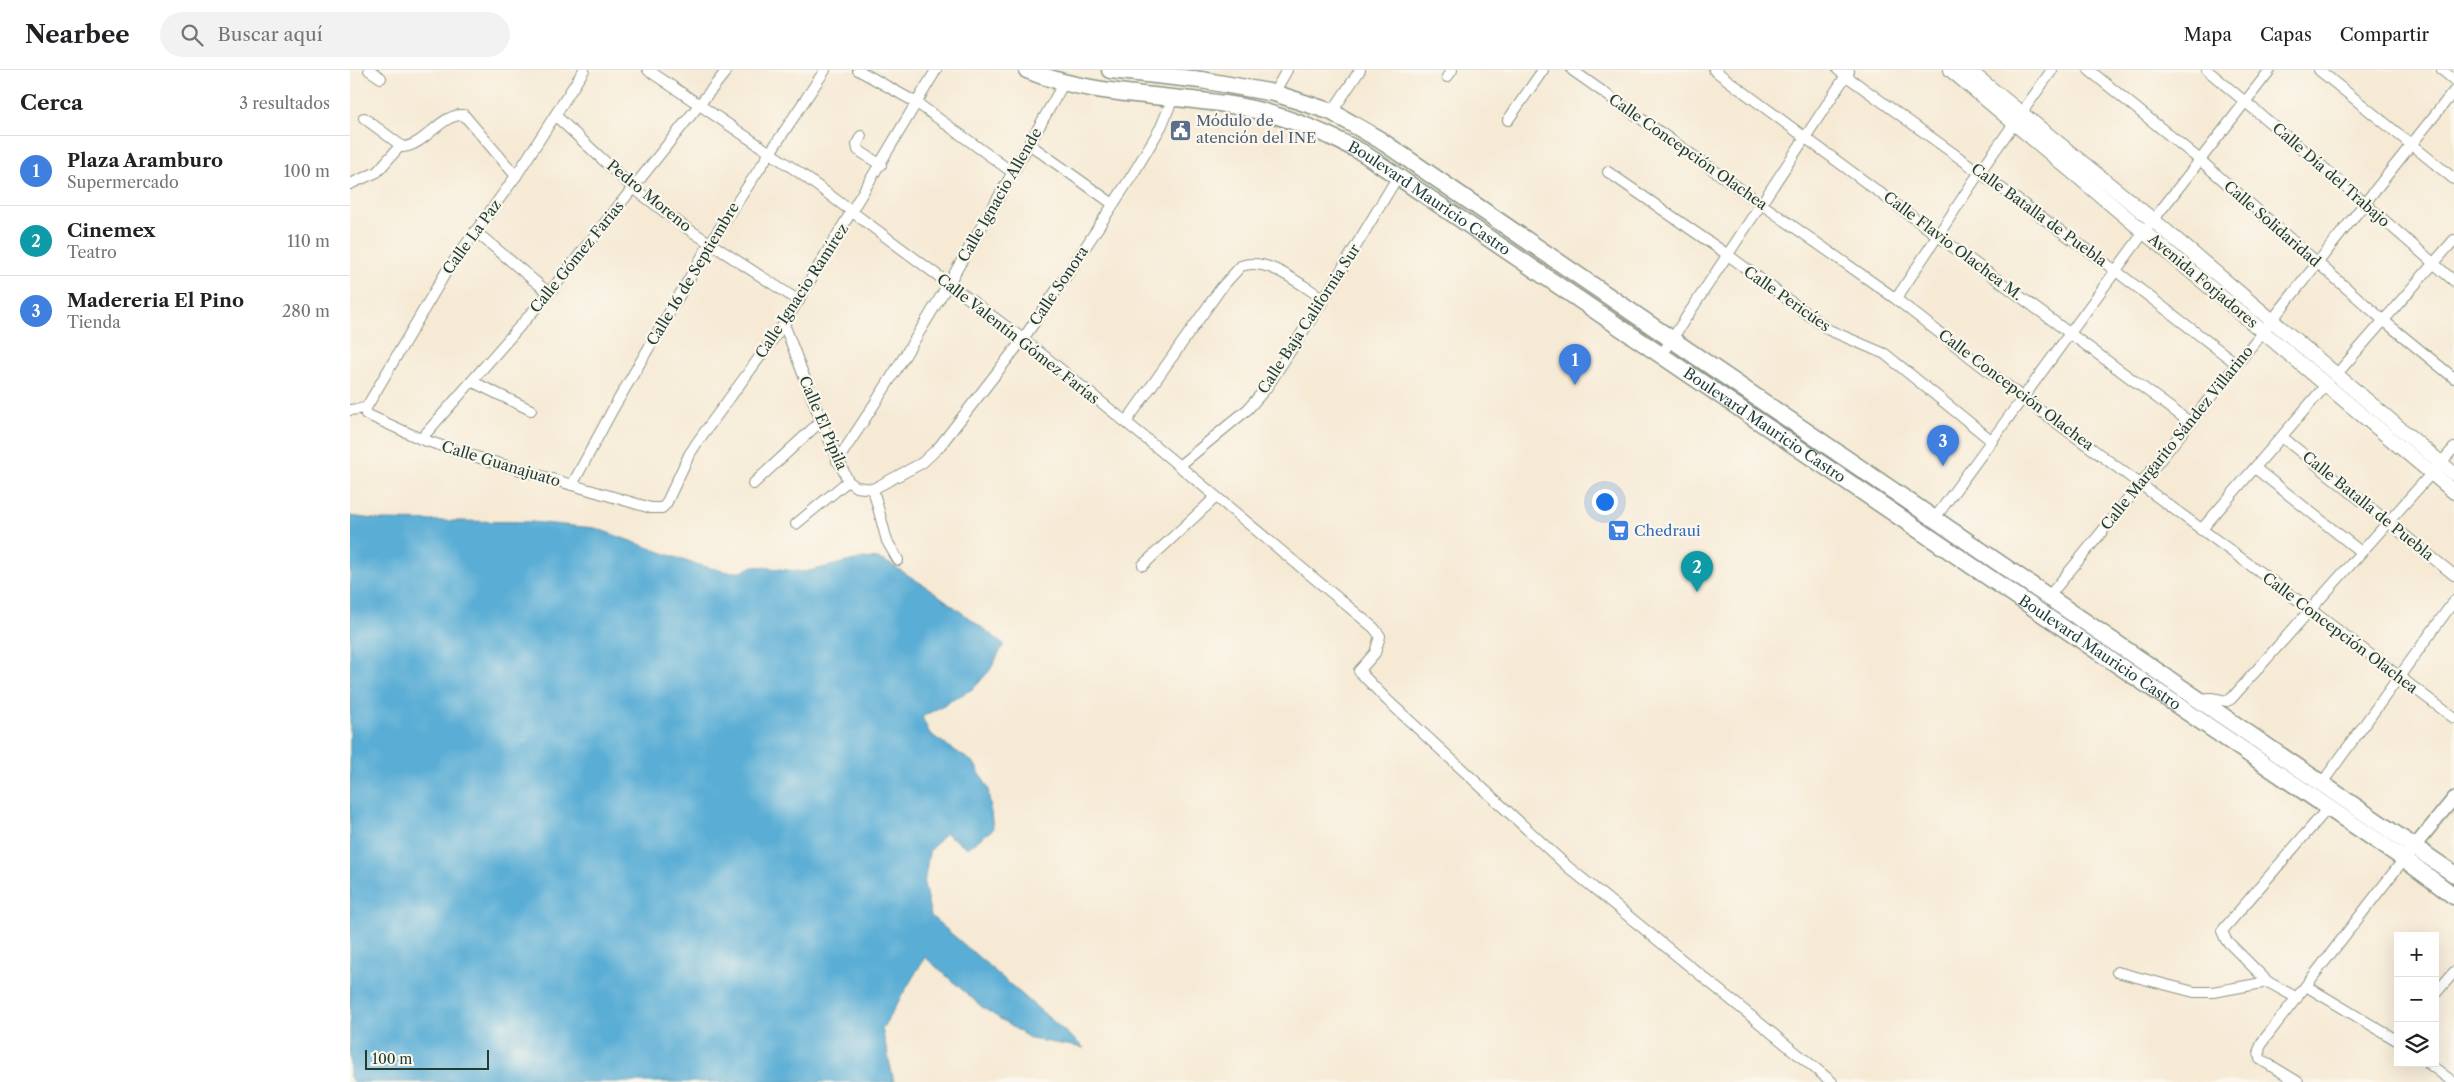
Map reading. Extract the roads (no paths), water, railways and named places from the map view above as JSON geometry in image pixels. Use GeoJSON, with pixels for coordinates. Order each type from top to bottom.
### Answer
{"type":"FeatureCollection","features":[{"type":"Feature","properties":{"kind":"main road","name":"Boulevard Mauricio Castro"},"geometry":{"type":"LineString","coordinates":[[1027,70],[1065,81],[1131,94],[1226,104],[1300,122],[1328,134],[1428,196],[2328,808],[2409,853],[2454,874]]}},
{"type":"Feature","properties":{"kind":"main road","name":"Boulevard Mauricio Castro"},"geometry":{"type":"LineString","coordinates":[[1110,70],[1204,75],[1274,93],[1332,112],[1380,140],[1673,338],[2322,783],[2409,853],[2454,896]]}},
{"type":"Feature","properties":{"kind":"main road","name":"Avenida Forjadores"},"geometry":{"type":"LineString","coordinates":[[1951,70],[2154,221],[2267,326],[2436,468],[2454,492]]}},
{"type":"Feature","properties":{"kind":"main road","name":"Avenida Forjadores"},"geometry":{"type":"LineString","coordinates":[[1968,70],[2144,232],[2267,326]]}},
{"type":"Feature","properties":{"kind":"main road"},"geometry":{"type":"LineString","coordinates":[[1428,196],[1447,193],[1467,199]]}},
{"type":"Feature","properties":{"kind":"main road","name":"Avenida Forjadores"},"geometry":{"type":"LineString","coordinates":[[2436,468],[2454,474]]}},
{"type":"Feature","properties":{"kind":"street"},"geometry":{"type":"LineString","coordinates":[[369,70],[381,78]]}},
{"type":"Feature","properties":{"kind":"street","name":"Calle La Paz"},"geometry":{"type":"LineString","coordinates":[[366,408],[413,325],[446,272],[516,176],[584,70]]}},
{"type":"Feature","properties":{"kind":"street","name":"Calle Valentín Gómez Farías"},"geometry":{"type":"LineString","coordinates":[[648,70],[770,152],[853,211],[948,285],[1023,339],[1374,628],[1380,636],[1378,647],[1359,671],[1387,700],[1568,867],[1832,1082]]}},
{"type":"Feature","properties":{"kind":"street","name":"Calle Gómez Farias"},"geometry":{"type":"LineString","coordinates":[[421,439],[473,382],[549,293],[727,70]]}},
{"type":"Feature","properties":{"kind":"street","name":"Calle 16 de Septiembre"},"geometry":{"type":"LineString","coordinates":[[572,485],[710,243],[825,70]]}},
{"type":"Feature","properties":{"kind":"street"},"geometry":{"type":"LineString","coordinates":[[858,70],[917,102],[1012,172]]}},
{"type":"Feature","properties":{"kind":"street","name":"Calle Ignacio Ramírez"},"geometry":{"type":"LineString","coordinates":[[662,508],[666,504],[698,441],[784,324],[881,165],[936,70]]}},
{"type":"Feature","properties":{"kind":"street"},"geometry":{"type":"LineString","coordinates":[[1274,93],[1287,70]]}},
{"type":"Feature","properties":{"kind":"street"},"geometry":{"type":"LineString","coordinates":[[1332,112],[1360,70]]}},
{"type":"Feature","properties":{"kind":"street"},"geometry":{"type":"LineString","coordinates":[[1508,120],[1543,70]]}},
{"type":"Feature","properties":{"kind":"street","name":"Calle Concepción Olachea"},"geometry":{"type":"LineString","coordinates":[[1572,70],[1896,299],[2023,398],[2310,609],[2454,718]]}},
{"type":"Feature","properties":{"kind":"street","name":"Calle Flavio Olachea M."},"geometry":{"type":"LineString","coordinates":[[1714,70],[1806,136],[2191,423]]}},
{"type":"Feature","properties":{"kind":"street"},"geometry":{"type":"LineString","coordinates":[[1896,299],[1979,173],[2052,70]]}},
{"type":"Feature","properties":{"kind":"street","name":"Calle Solidaridad"},"geometry":{"type":"LineString","coordinates":[[2089,70],[2200,160],[2383,320],[2454,378]]}},
{"type":"Feature","properties":{"kind":"street","name":"Calle Día del Trabajo"},"geometry":{"type":"LineString","coordinates":[[2207,70],[2364,202],[2454,281]]}},
{"type":"Feature","properties":{"kind":"street"},"geometry":{"type":"LineString","coordinates":[[1935,518],[2144,232],[2270,70]]}},
{"type":"Feature","properties":{"kind":"street"},"geometry":{"type":"LineString","coordinates":[[2319,70],[2454,179]]}},
{"type":"Feature","properties":{"kind":"street"},"geometry":{"type":"LineString","coordinates":[[2442,70],[2454,80]]}},
{"type":"Feature","properties":{"kind":"street"},"geometry":{"type":"LineString","coordinates":[[1662,354],[1806,136],[1845,72]]}},
{"type":"Feature","properties":{"kind":"street","name":"Calle Batalla de Puebla"},"geometry":{"type":"LineString","coordinates":[[1845,72],[1979,173],[2116,271],[2237,364]]}},
{"type":"Feature","properties":{"kind":"street","name":"Calle Ignacio Allende"},"geometry":{"type":"LineString","coordinates":[[838,461],[883,392],[948,285],[1065,81]]}},
{"type":"Feature","properties":{"kind":"street","name":"Calle Margarito Sández Villarino"},"geometry":{"type":"LineString","coordinates":[[2049,596],[2191,423],[2316,262],[2454,91]]}},
{"type":"Feature","properties":{"kind":"street","name":"Calle Sonora"},"geometry":{"type":"LineString","coordinates":[[873,489],[905,474],[934,454],[1023,339],[1113,204],[1161,127],[1173,98]]}},
{"type":"Feature","properties":{"kind":"street"},"geometry":{"type":"LineString","coordinates":[[364,118],[400,146],[410,146],[451,117],[464,116],[470,120],[516,176]]}},
{"type":"Feature","properties":{"kind":"street","name":"Pedro Moreno"},"geometry":{"type":"LineString","coordinates":[[556,116],[632,187],[710,243],[798,301]]}},
{"type":"Feature","properties":{"kind":"street"},"geometry":{"type":"LineString","coordinates":[[861,136],[858,150],[881,165]]}},
{"type":"Feature","properties":{"kind":"street"},"geometry":{"type":"LineString","coordinates":[[1029,144],[1113,204]]}},
{"type":"Feature","properties":{"kind":"street"},"geometry":{"type":"LineString","coordinates":[[350,184],[376,172],[400,146]]}},
{"type":"Feature","properties":{"kind":"street","name":"Calle Pericúes"},"geometry":{"type":"LineString","coordinates":[[1608,172],[1728,255],[1829,330],[1885,354],[1992,441]]}},
{"type":"Feature","properties":{"kind":"street","name":"Calle Baja California Sur"},"geometry":{"type":"LineString","coordinates":[[1179,466],[1239,417],[1257,399],[1324,299],[1398,176]]}},
{"type":"Feature","properties":{"kind":"street"},"geometry":{"type":"LineString","coordinates":[[475,231],[549,293]]}},
{"type":"Feature","properties":{"kind":"street"},"geometry":{"type":"LineString","coordinates":[[2201,530],[2454,240]]}},
{"type":"Feature","properties":{"kind":"street"},"geometry":{"type":"LineString","coordinates":[[1126,422],[1234,271],[1247,264],[1261,264],[1281,273],[1324,299]]}},
{"type":"Feature","properties":{"kind":"street","name":"Calle El Pípila"},"geometry":{"type":"LineString","coordinates":[[784,324],[821,422],[848,481],[856,487],[873,489]]}},
{"type":"Feature","properties":{"kind":"street"},"geometry":{"type":"LineString","coordinates":[[473,382],[531,410]]}},
{"type":"Feature","properties":{"kind":"street"},"geometry":{"type":"LineString","coordinates":[[350,410],[366,408]]}},
{"type":"Feature","properties":{"kind":"street","name":"Calle Guanajuato"},"geometry":{"type":"LineString","coordinates":[[366,408],[366,414],[421,439],[651,508],[662,508]]}},
{"type":"Feature","properties":{"kind":"street"},"geometry":{"type":"LineString","coordinates":[[753,484],[821,422]]}},
{"type":"Feature","properties":{"kind":"street","name":"Calle Batalla de Puebla"},"geometry":{"type":"LineString","coordinates":[[2282,437],[2454,575]]}},
{"type":"Feature","properties":{"kind":"street"},"geometry":{"type":"LineString","coordinates":[[2199,698],[2223,701],[2230,699],[2454,448]]}},
{"type":"Feature","properties":{"kind":"street"},"geometry":{"type":"LineString","coordinates":[[2255,468],[2361,552]]}},
{"type":"Feature","properties":{"kind":"street"},"geometry":{"type":"LineString","coordinates":[[796,524],[848,481]]}},
{"type":"Feature","properties":{"kind":"street"},"geometry":{"type":"LineString","coordinates":[[873,489],[887,541],[898,560]]}},
{"type":"Feature","properties":{"kind":"street"},"geometry":{"type":"LineString","coordinates":[[1143,565],[1216,497]]}},
{"type":"Feature","properties":{"kind":"street"},"geometry":{"type":"LineString","coordinates":[[2322,783],[2454,601]]}},
{"type":"Feature","properties":{"kind":"street"},"geometry":{"type":"LineString","coordinates":[[2298,1082],[2260,1059],[2259,1050],[2263,1041],[2360,913],[2454,798]]}},
{"type":"Feature","properties":{"kind":"street"},"geometry":{"type":"LineString","coordinates":[[2297,998],[2268,982],[2226,940],[2222,931],[2328,808]]}},
{"type":"Feature","properties":{"kind":"street"},"geometry":{"type":"LineString","coordinates":[[2117,972],[2194,992],[2214,992],[2268,982]]}},
{"type":"Feature","properties":{"kind":"street"},"geometry":{"type":"LineString","coordinates":[[2439,989],[2454,972]]}},
{"type":"Feature","properties":{"kind":"street"},"geometry":{"type":"LineString","coordinates":[[2306,986],[2394,1038]]}},
{"type":"Feature","properties":{"kind":"street"},"geometry":{"type":"LineString","coordinates":[[2433,1067],[2453,1082]]}},
{"type":"Feature","properties":{"kind":"water"},"geometry":{"type":"Polygon","coordinates":[[[350,516],[381,520],[532,522],[595,528],[691,563],[727,572],[742,572],[753,566],[805,572],[863,558],[879,559],[930,589],[1004,644],[990,670],[974,688],[922,717],[930,734],[974,763],[988,788],[993,829],[968,848],[945,833],[929,852],[924,884],[931,916],[1084,1048],[1031,1039],[982,1007],[925,957],[882,1029],[894,1082],[353,1082],[350,1077],[350,516]]]}},
{"type":"Feature","properties":{"kind":"place","name":"Módulo de atención del INE"},"geometry":{"type":"Point","coordinates":[1180,130]}},
{"type":"Feature","properties":{"kind":"place","name":"Plaza Aramburo"},"geometry":{"type":"Point","coordinates":[1575,385]}},
{"type":"Feature","properties":{"kind":"place","name":"Madereria El Pino"},"geometry":{"type":"Point","coordinates":[1943,466]}},
{"type":"Feature","properties":{"kind":"place","name":"Chedraui"},"geometry":{"type":"Point","coordinates":[1618,531]}},
{"type":"Feature","properties":{"kind":"place","name":"Cinemex"},"geometry":{"type":"Point","coordinates":[1697,592]}}]}
